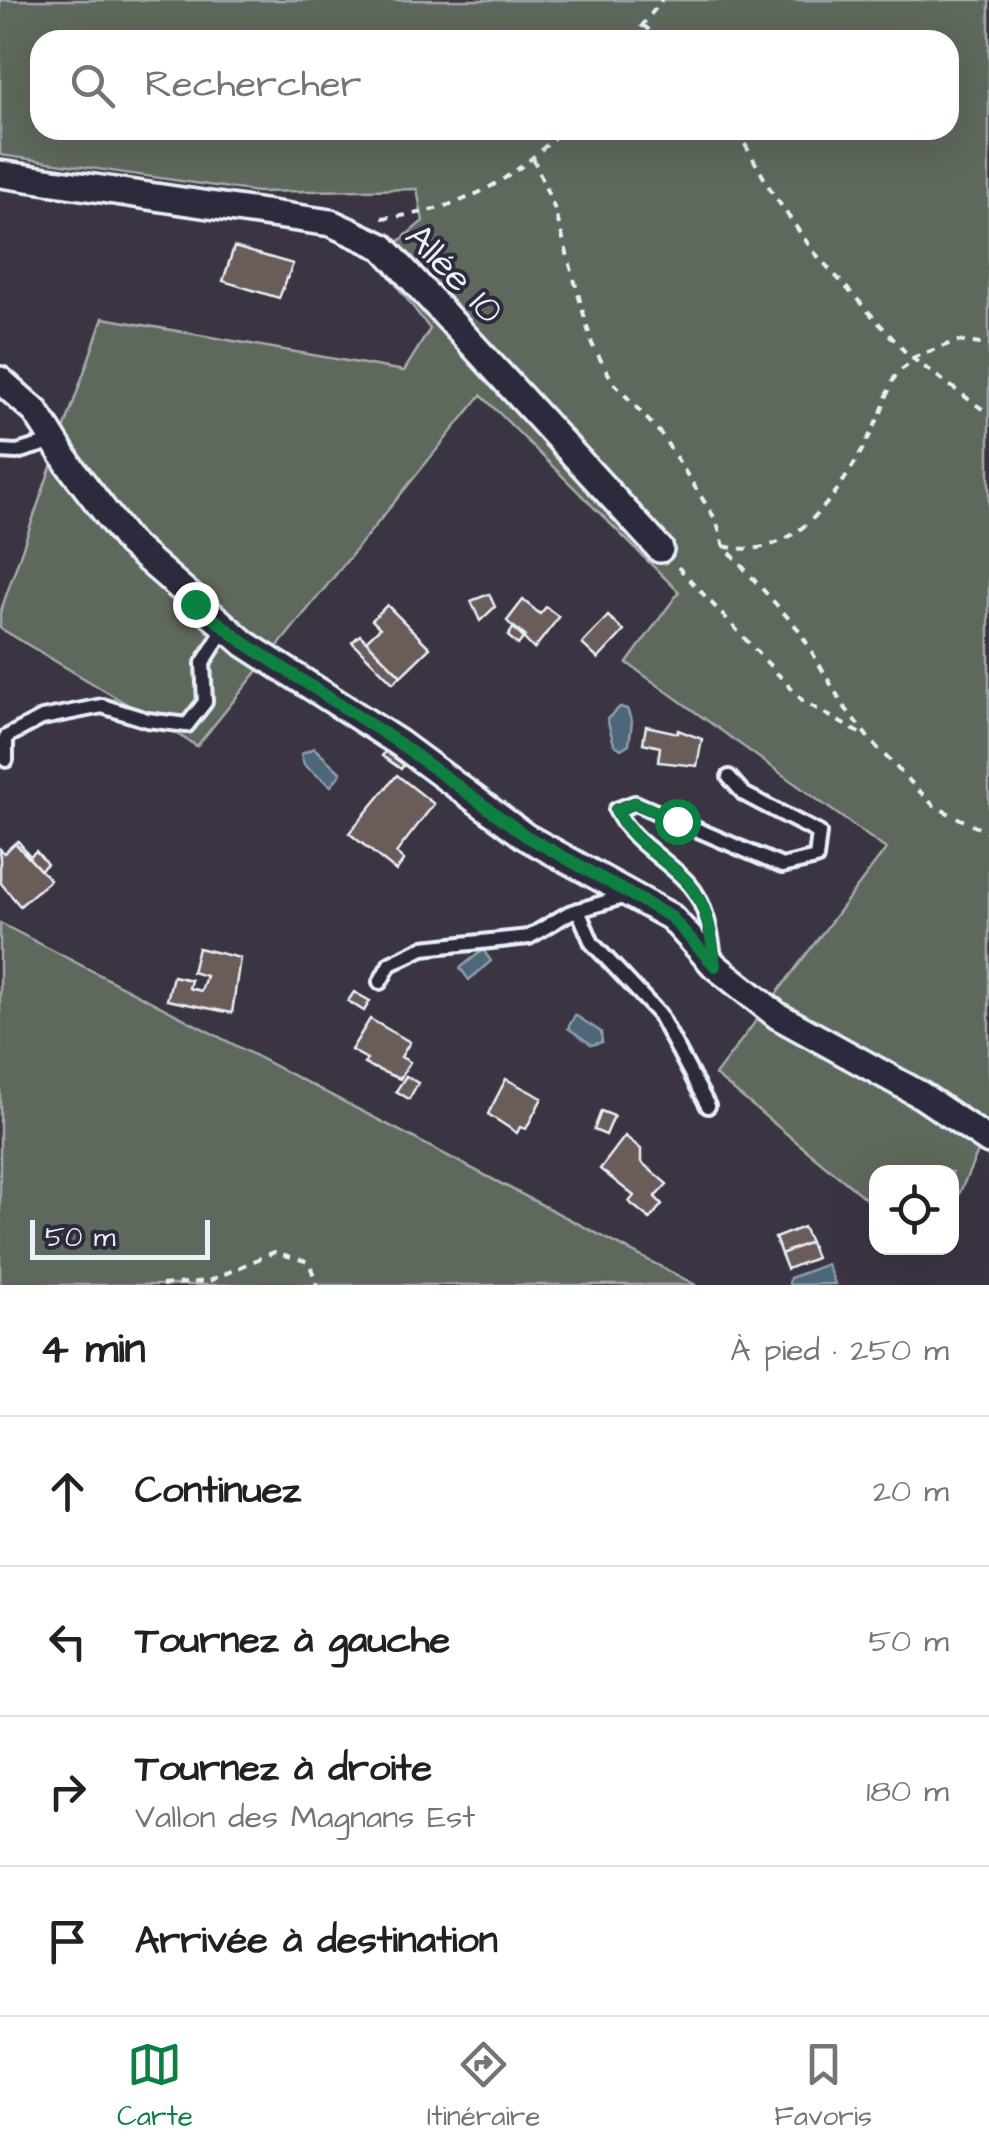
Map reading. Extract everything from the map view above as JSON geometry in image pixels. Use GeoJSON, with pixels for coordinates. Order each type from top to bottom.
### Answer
{"type":"FeatureCollection","features":[{"type":"Feature","properties":{"kind":"street","name":"Allée 10"},"geometry":{"type":"LineString","coordinates":[[0,174],[331,223],[383,247],[660,548]]}},
{"type":"Feature","properties":{"kind":"street"},"geometry":{"type":"LineString","coordinates":[[0,380],[36,412],[129,543],[225,628],[399,743],[526,836],[671,917],[715,966],[778,1016],[921,1096],[989,1141]]}},
{"type":"Feature","properties":{"kind":"lane"},"geometry":{"type":"LineString","coordinates":[[0,451],[17,452],[54,441]]}},
{"type":"Feature","properties":{"kind":"lane"},"geometry":{"type":"LineString","coordinates":[[6,760],[6,737],[42,718],[102,706],[146,720],[187,725],[205,702],[203,663],[225,628]]}},
{"type":"Feature","properties":{"kind":"lane"},"geometry":{"type":"LineString","coordinates":[[715,966],[710,926],[691,885],[626,830],[616,810],[635,803],[782,866],[816,858],[819,833],[744,794],[729,777]]}},
{"type":"Feature","properties":{"kind":"lane"},"geometry":{"type":"LineString","coordinates":[[380,982],[390,964],[423,948],[530,937],[578,910],[628,896]]}},
{"type":"Feature","properties":{"kind":"lane"},"geometry":{"type":"LineString","coordinates":[[578,910],[592,944],[659,1014],[708,1106]]}},
{"type":"Feature","properties":{"kind":"path"},"geometry":{"type":"LineString","coordinates":[[639,30],[662,0]]}},
{"type":"Feature","properties":{"kind":"path"},"geometry":{"type":"LineString","coordinates":[[643,25],[649,30]]}},
{"type":"Feature","properties":{"kind":"path"},"geometry":{"type":"LineString","coordinates":[[331,223],[416,216],[483,193],[533,158],[550,140]]}},
{"type":"Feature","properties":{"kind":"path"},"geometry":{"type":"LineString","coordinates":[[743,140],[773,194],[813,251],[914,359],[989,414]]}},
{"type":"Feature","properties":{"kind":"path"},"geometry":{"type":"LineString","coordinates":[[533,158],[555,210],[592,344],[613,382],[661,434],[695,484],[724,546],[799,630],[843,705],[870,740],[934,806],[989,832]]}},
{"type":"Feature","properties":{"kind":"path"},"geometry":{"type":"LineString","coordinates":[[724,546],[742,550],[778,543],[827,504],[874,427],[897,374],[914,359],[956,340],[989,345]]}},
{"type":"Feature","properties":{"kind":"path"},"geometry":{"type":"LineString","coordinates":[[660,548],[804,701],[870,740]]}},
{"type":"Feature","properties":{"kind":"path"},"geometry":{"type":"LineString","coordinates":[[162,1285],[208,1280],[274,1252],[309,1262],[317,1285]]}},
{"type":"Feature","properties":{"kind":"shaded area"},"geometry":{"type":"Polygon","coordinates":[[[0,0],[989,0],[989,1148],[981,1145],[959,1194],[959,1165],[869,1165],[869,1201],[715,1075],[886,849],[627,663],[679,592],[481,395],[197,746],[0,628],[0,613],[103,318],[404,371],[430,329],[377,260],[423,221],[417,189],[257,192],[0,155],[0,0]]]}},
{"type":"Feature","properties":{"kind":"shaded area"},"geometry":{"type":"Polygon","coordinates":[[[0,923],[696,1285],[0,1285],[0,923]]]}},
{"type":"Feature","properties":{"kind":"water"},"geometry":{"type":"Polygon","coordinates":[[[620,707],[627,709],[632,722],[629,744],[621,749],[614,744],[607,719],[620,707]]]}},
{"type":"Feature","properties":{"kind":"water"},"geometry":{"type":"Polygon","coordinates":[[[314,748],[341,773],[331,786],[304,765],[301,754],[314,748]]]}},
{"type":"Feature","properties":{"kind":"water"},"geometry":{"type":"Polygon","coordinates":[[[483,950],[491,961],[469,980],[460,968],[483,950]]]}},
{"type":"Feature","properties":{"kind":"water"},"geometry":{"type":"Polygon","coordinates":[[[575,1015],[601,1032],[602,1042],[592,1045],[568,1028],[575,1015]]]}},
{"type":"Feature","properties":{"kind":"water"},"geometry":{"type":"Polygon","coordinates":[[[827,1264],[835,1284],[789,1285],[790,1278],[827,1264]]]}},
{"type":"Feature","properties":{"kind":"building"},"geometry":{"type":"Polygon","coordinates":[[[234,247],[293,264],[279,298],[223,281],[234,247]]]}},
{"type":"Feature","properties":{"kind":"building"},"geometry":{"type":"Polygon","coordinates":[[[489,594],[495,607],[480,621],[471,601],[489,594]]]}},
{"type":"Feature","properties":{"kind":"building"},"geometry":{"type":"Polygon","coordinates":[[[523,600],[540,614],[546,607],[559,617],[534,649],[507,621],[523,600]]]}},
{"type":"Feature","properties":{"kind":"building"},"geometry":{"type":"Polygon","coordinates":[[[387,605],[430,648],[401,676],[366,641],[380,628],[372,620],[387,605]]]}},
{"type":"Feature","properties":{"kind":"building"},"geometry":{"type":"Polygon","coordinates":[[[608,616],[624,631],[598,659],[582,644],[608,616]]]}},
{"type":"Feature","properties":{"kind":"building"},"geometry":{"type":"Polygon","coordinates":[[[514,627],[525,636],[518,645],[508,636],[514,627]]]}},
{"type":"Feature","properties":{"kind":"building"},"geometry":{"type":"Polygon","coordinates":[[[360,635],[401,676],[393,683],[352,642],[360,635]]]}},
{"type":"Feature","properties":{"kind":"building"},"geometry":{"type":"Polygon","coordinates":[[[646,726],[678,730],[702,739],[697,766],[658,762],[660,747],[643,743],[646,726]]]}},
{"type":"Feature","properties":{"kind":"building"},"geometry":{"type":"Polygon","coordinates":[[[387,749],[409,757],[401,769],[382,756],[387,749]]]}},
{"type":"Feature","properties":{"kind":"building"},"geometry":{"type":"Polygon","coordinates":[[[397,775],[434,804],[396,853],[404,860],[396,871],[349,833],[397,775]]]}},
{"type":"Feature","properties":{"kind":"building"},"geometry":{"type":"Polygon","coordinates":[[[18,841],[30,856],[36,851],[47,864],[40,870],[15,843],[18,841]]]}},
{"type":"Feature","properties":{"kind":"building"},"geometry":{"type":"Polygon","coordinates":[[[15,843],[50,880],[20,906],[0,882],[0,849],[4,853],[15,843]]]}},
{"type":"Feature","properties":{"kind":"building"},"geometry":{"type":"Polygon","coordinates":[[[198,948],[240,958],[232,1013],[167,1000],[173,976],[191,980],[189,988],[201,991],[206,976],[192,972],[198,948]]]}},
{"type":"Feature","properties":{"kind":"building"},"geometry":{"type":"Polygon","coordinates":[[[354,992],[370,1001],[364,1011],[348,1001],[354,992]]]}},
{"type":"Feature","properties":{"kind":"building"},"geometry":{"type":"Polygon","coordinates":[[[370,1019],[410,1042],[401,1057],[410,1062],[400,1079],[364,1064],[367,1059],[351,1050],[370,1019]]]}},
{"type":"Feature","properties":{"kind":"building"},"geometry":{"type":"Polygon","coordinates":[[[406,1076],[418,1083],[409,1099],[396,1091],[406,1076]]]}},
{"type":"Feature","properties":{"kind":"building"},"geometry":{"type":"Polygon","coordinates":[[[506,1079],[542,1098],[526,1129],[520,1127],[517,1133],[488,1114],[506,1079]]]}},
{"type":"Feature","properties":{"kind":"building"},"geometry":{"type":"Polygon","coordinates":[[[601,1111],[614,1116],[606,1135],[594,1130],[601,1111]]]}},
{"type":"Feature","properties":{"kind":"building"},"geometry":{"type":"Polygon","coordinates":[[[625,1136],[641,1149],[641,1162],[667,1184],[655,1197],[662,1204],[650,1219],[629,1202],[634,1196],[600,1169],[625,1136]]]}},
{"type":"Feature","properties":{"kind":"building"},"geometry":{"type":"Polygon","coordinates":[[[803,1227],[810,1242],[781,1254],[775,1238],[803,1227]]]}},
{"type":"Feature","properties":{"kind":"building"},"geometry":{"type":"Polygon","coordinates":[[[810,1242],[816,1258],[787,1269],[781,1254],[810,1242]]]}},
{"type":"Feature","properties":{"kind":"route"},"geometry":{"type":"LineString","coordinates":[[195,604],[246,644],[399,743],[526,836],[671,917],[715,966],[710,926],[691,885],[626,830],[616,810],[635,803],[677,821]]}}]}
